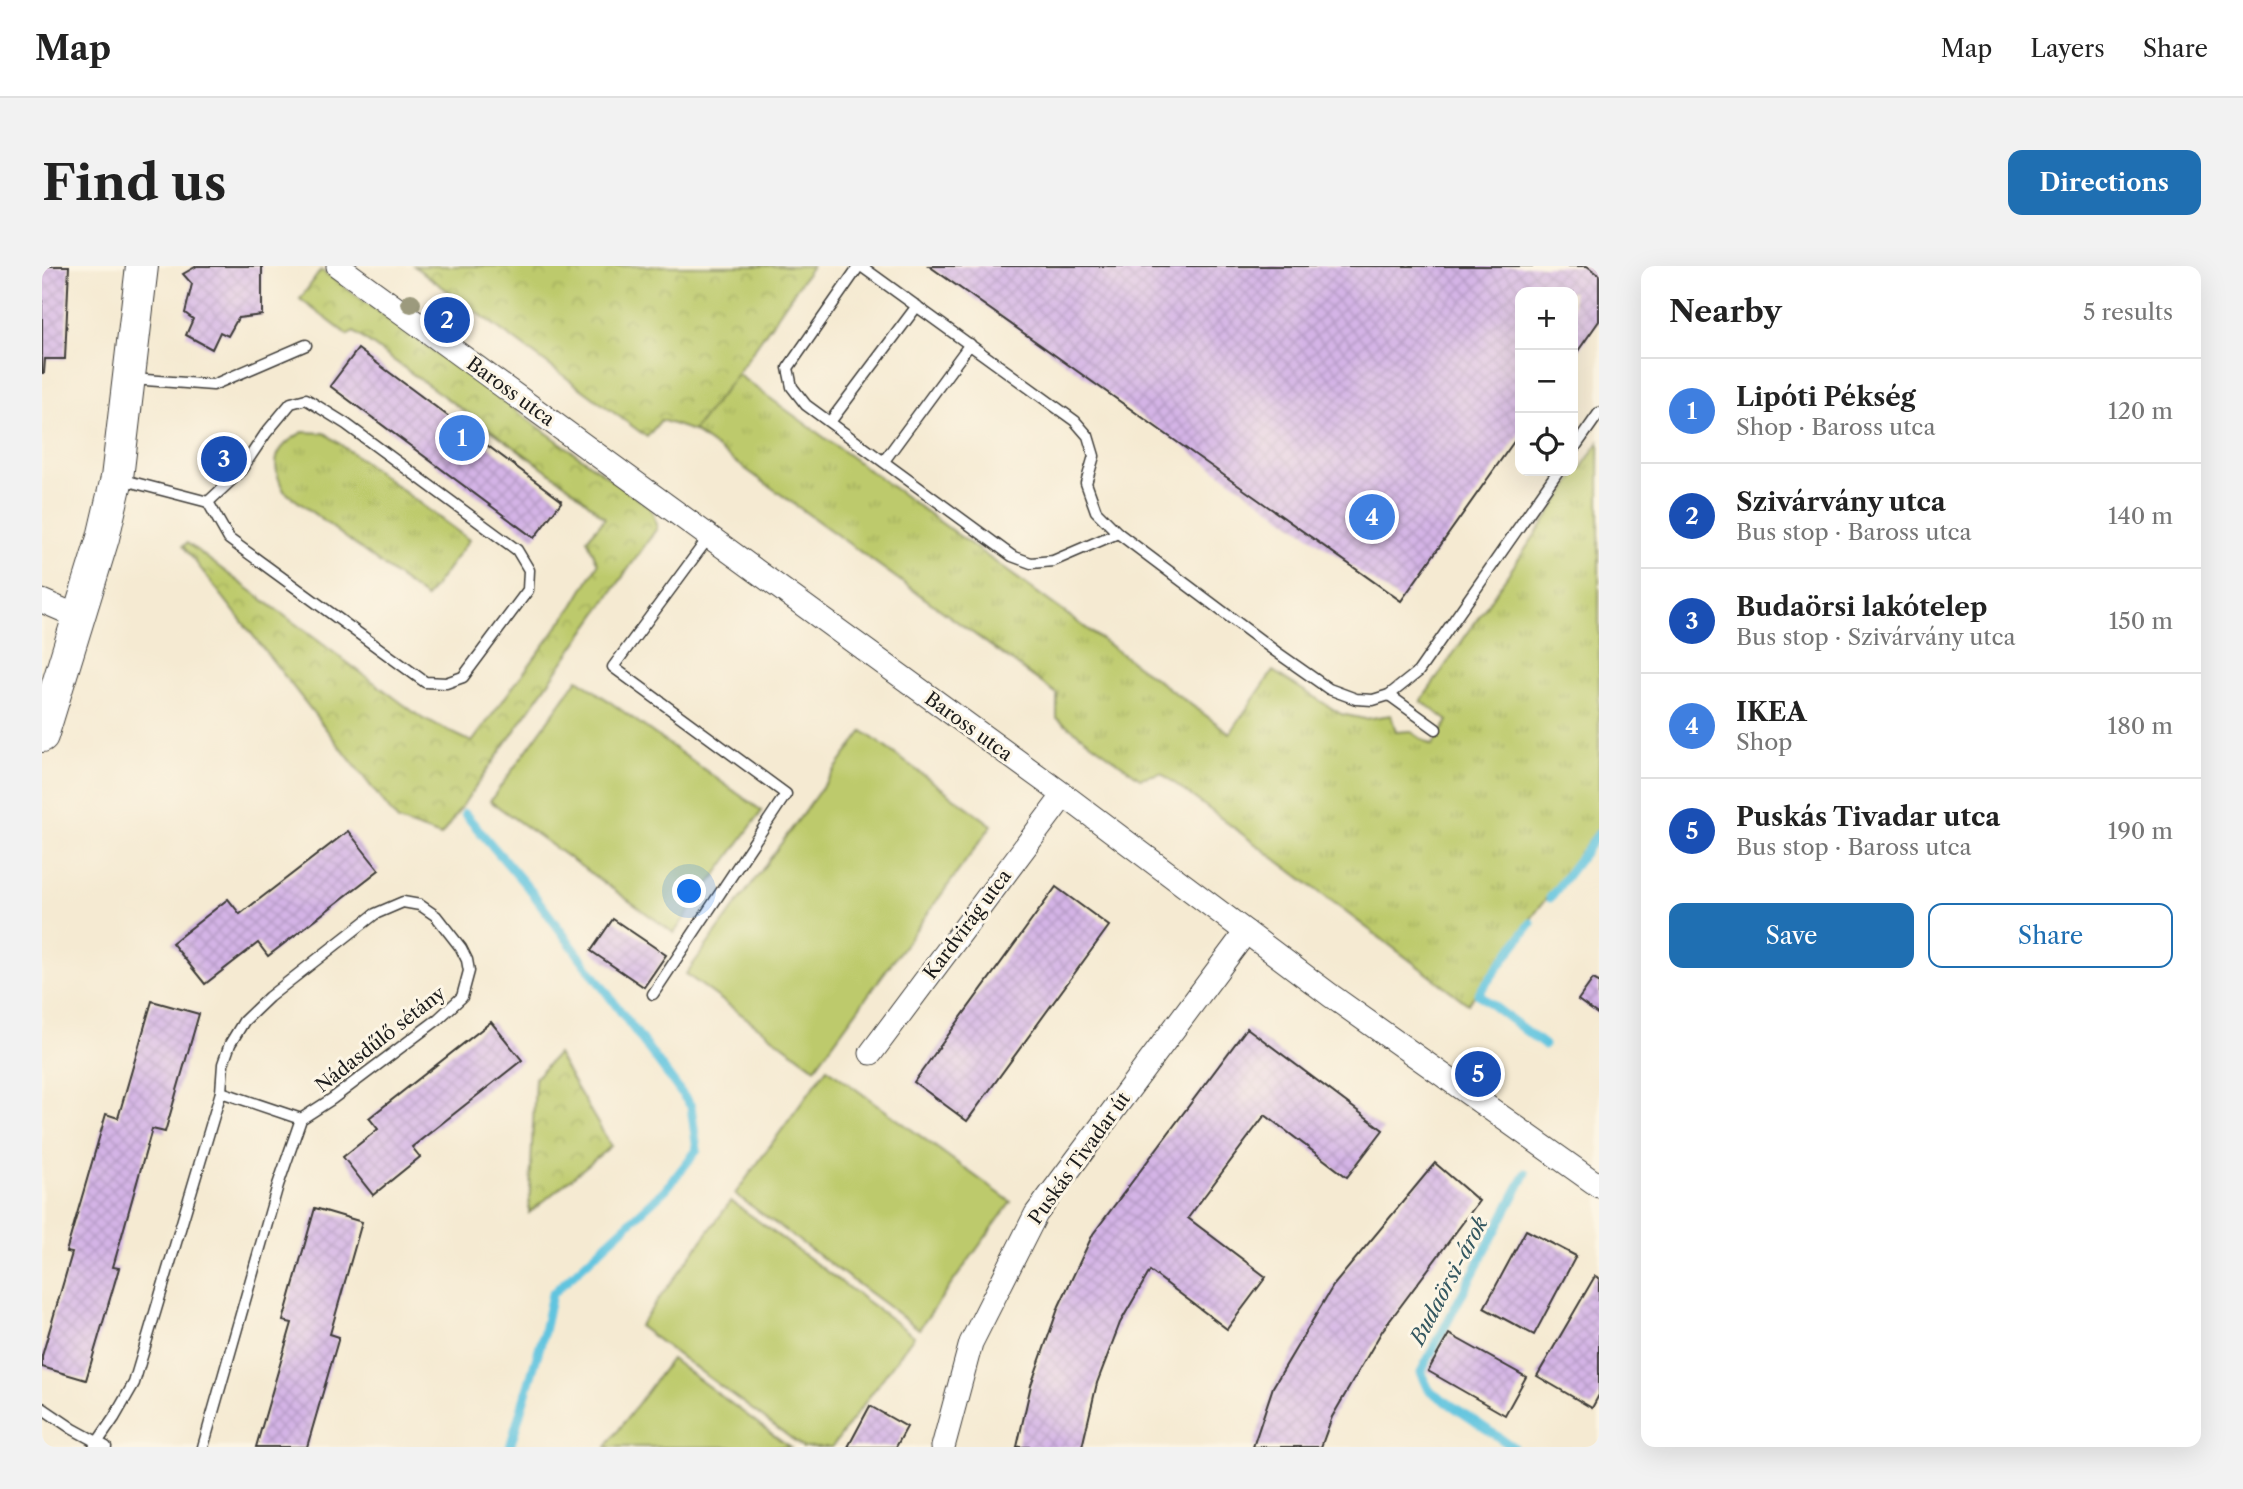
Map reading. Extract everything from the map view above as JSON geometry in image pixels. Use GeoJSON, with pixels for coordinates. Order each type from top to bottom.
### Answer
{"type":"FeatureCollection","features":[{"type":"Feature","properties":{"kind":"street"},"geometry":{"type":"LineString","coordinates":[[42,736],[47,702],[79,617],[103,538],[117,478],[142,266]]}},
{"type":"Feature","properties":{"kind":"street","name":"Baross utca"},"geometry":{"type":"LineString","coordinates":[[338,266],[1064,795],[1330,995],[1599,1186]]}},
{"type":"Feature","properties":{"kind":"street"},"geometry":{"type":"LineString","coordinates":[[42,601],[79,617]]}},
{"type":"Feature","properties":{"kind":"street","name":"Kardvirág utca"},"geometry":{"type":"LineString","coordinates":[[871,1053],[1064,795]]}},
{"type":"Feature","properties":{"kind":"street","name":"Puskás Tivadar út"},"geometry":{"type":"LineString","coordinates":[[943,1447],[971,1343],[1036,1214],[1246,932]]}},
{"type":"Feature","properties":{"kind":"lane"},"geometry":{"type":"LineString","coordinates":[[1118,533],[1053,561],[1031,563],[1012,556],[806,405],[792,387],[788,368],[860,266],[1074,421],[1088,436],[1094,456],[1086,483],[1096,510],[1118,533],[1329,689],[1356,699],[1373,700],[1389,695],[1418,672],[1555,476]]}},
{"type":"Feature","properties":{"kind":"lane"},"geometry":{"type":"LineString","coordinates":[[830,422],[917,306]]}},
{"type":"Feature","properties":{"kind":"lane"},"geometry":{"type":"LineString","coordinates":[[884,461],[970,344]]}},
{"type":"Feature","properties":{"kind":"lane"},"geometry":{"type":"LineString","coordinates":[[129,379],[213,385],[306,345]]}},
{"type":"Feature","properties":{"kind":"lane"},"geometry":{"type":"LineString","coordinates":[[117,478],[208,502],[229,539],[425,682],[446,683],[463,677],[528,590],[528,570],[517,550],[338,419],[306,399],[291,403],[239,472],[208,502]]}},
{"type":"Feature","properties":{"kind":"lane"},"geometry":{"type":"LineString","coordinates":[[1578,443],[1599,412]]}},
{"type":"Feature","properties":{"kind":"lane"},"geometry":{"type":"LineString","coordinates":[[653,995],[786,794],[613,667],[709,537]]}},
{"type":"Feature","properties":{"kind":"lane"},"geometry":{"type":"LineString","coordinates":[[1389,695],[1436,730]]}},
{"type":"Feature","properties":{"kind":"lane","name":"Nádasdűlő sétány"},"geometry":{"type":"LineString","coordinates":[[100,1445],[134,1383],[221,1092],[223,1064],[230,1044],[244,1021],[268,998],[375,914],[404,902],[420,905],[436,916],[467,960],[468,981],[462,997],[437,1020],[301,1119]]}},
{"type":"Feature","properties":{"kind":"lane"},"geometry":{"type":"LineString","coordinates":[[203,1447],[278,1185],[301,1119],[221,1092]]}},
{"type":"Feature","properties":{"kind":"lane"},"geometry":{"type":"LineString","coordinates":[[42,1408],[100,1445]]}},
{"type":"Feature","properties":{"kind":"green space"},"geometry":{"type":"Polygon","coordinates":[[[414,266],[812,266],[737,374],[693,431],[661,420],[647,437],[414,266]]]}},
{"type":"Feature","properties":{"kind":"green space"},"geometry":{"type":"Polygon","coordinates":[[[321,270],[648,506],[657,528],[441,836],[398,821],[183,546],[187,543],[423,719],[472,742],[573,606],[598,564],[587,539],[605,518],[570,487],[354,332],[348,335],[300,299],[321,270]]]}},
{"type":"Feature","properties":{"kind":"green space"},"geometry":{"type":"Polygon","coordinates":[[[737,374],[1230,733],[1273,671],[1341,714],[1365,719],[1391,715],[1396,732],[1410,731],[1432,746],[1448,721],[1421,701],[1599,442],[1599,827],[1468,1004],[1161,773],[1140,778],[1057,718],[1057,694],[693,431],[737,374]]]}},
{"type":"Feature","properties":{"kind":"green space"},"geometry":{"type":"Polygon","coordinates":[[[303,432],[325,433],[469,540],[426,598],[284,491],[277,472],[277,456],[286,443],[303,432]]]}},
{"type":"Feature","properties":{"kind":"green space"},"geometry":{"type":"Polygon","coordinates":[[[578,679],[762,811],[674,933],[490,801],[578,679]]]}},
{"type":"Feature","properties":{"kind":"green space"},"geometry":{"type":"Polygon","coordinates":[[[863,731],[992,825],[815,1068],[686,974],[863,731]]]}},
{"type":"Feature","properties":{"kind":"green space"},"geometry":{"type":"Polygon","coordinates":[[[557,1054],[611,1146],[529,1213],[535,1078],[557,1054]]]}},
{"type":"Feature","properties":{"kind":"green space"},"geometry":{"type":"Polygon","coordinates":[[[827,1068],[1011,1202],[919,1329],[735,1194],[827,1068]]]}},
{"type":"Feature","properties":{"kind":"green space"},"geometry":{"type":"Polygon","coordinates":[[[731,1201],[914,1336],[832,1447],[803,1447],[639,1326],[731,1201]]]}},
{"type":"Feature","properties":{"kind":"green space"},"geometry":{"type":"Polygon","coordinates":[[[671,1359],[790,1447],[606,1447],[671,1359]]]}},
{"type":"Feature","properties":{"kind":"building"},"geometry":{"type":"Polygon","coordinates":[[[42,266],[69,266],[65,359],[45,359],[44,373],[42,373],[42,266]]]}},
{"type":"Feature","properties":{"kind":"building"},"geometry":{"type":"Polygon","coordinates":[[[197,266],[262,266],[262,315],[238,318],[228,336],[220,332],[212,349],[186,335],[193,319],[185,313],[192,284],[183,274],[197,266]]]}},
{"type":"Feature","properties":{"kind":"building"},"geometry":{"type":"Polygon","coordinates":[[[929,266],[1587,266],[1599,275],[1599,321],[1578,351],[1578,287],[1515,287],[1515,440],[1401,601],[929,266]]]}},
{"type":"Feature","properties":{"kind":"building"},"geometry":{"type":"Polygon","coordinates":[[[358,349],[562,501],[534,538],[330,386],[358,349]]]}},
{"type":"Feature","properties":{"kind":"building"},"geometry":{"type":"Polygon","coordinates":[[[348,831],[379,870],[268,956],[258,943],[205,984],[172,943],[228,899],[240,914],[348,831]]]}},
{"type":"Feature","properties":{"kind":"building"},"geometry":{"type":"Polygon","coordinates":[[[1056,887],[1109,926],[967,1121],[914,1082],[1056,887]]]}},
{"type":"Feature","properties":{"kind":"building"},"geometry":{"type":"Polygon","coordinates":[[[613,919],[666,955],[644,987],[591,951],[613,919]]]}},
{"type":"Feature","properties":{"kind":"building"},"geometry":{"type":"Polygon","coordinates":[[[1593,979],[1599,982],[1599,1015],[1578,1000],[1593,979]]]}},
{"type":"Feature","properties":{"kind":"building"},"geometry":{"type":"Polygon","coordinates":[[[152,1001],[199,1014],[165,1132],[152,1129],[113,1267],[119,1268],[86,1380],[42,1367],[42,1356],[72,1253],[66,1252],[106,1114],[118,1118],[152,1001]]]}},
{"type":"Feature","properties":{"kind":"building"},"geometry":{"type":"Polygon","coordinates":[[[491,1022],[522,1060],[412,1147],[420,1157],[373,1195],[343,1157],[378,1129],[369,1118],[491,1022]]]}},
{"type":"Feature","properties":{"kind":"building"},"geometry":{"type":"Polygon","coordinates":[[[1247,1028],[1383,1130],[1347,1177],[1265,1115],[1188,1218],[1266,1277],[1227,1329],[1150,1271],[1120,1323],[1097,1383],[1082,1447],[1017,1447],[1031,1385],[1059,1306],[1093,1234],[1247,1028]]]}},
{"type":"Feature","properties":{"kind":"building"},"geometry":{"type":"Polygon","coordinates":[[[1435,1163],[1479,1201],[1382,1331],[1332,1417],[1321,1447],[1253,1447],[1273,1387],[1333,1286],[1435,1163]]]}},
{"type":"Feature","properties":{"kind":"building"},"geometry":{"type":"Polygon","coordinates":[[[315,1208],[362,1222],[330,1334],[339,1337],[307,1447],[256,1447],[292,1323],[283,1321],[315,1208]]]}},
{"type":"Feature","properties":{"kind":"building"},"geometry":{"type":"Polygon","coordinates":[[[1526,1230],[1576,1256],[1534,1335],[1484,1308],[1526,1230]]]}},
{"type":"Feature","properties":{"kind":"building"},"geometry":{"type":"Polygon","coordinates":[[[1595,1276],[1599,1278],[1599,1395],[1592,1408],[1537,1376],[1595,1276]]]}},
{"type":"Feature","properties":{"kind":"building"},"geometry":{"type":"Polygon","coordinates":[[[1449,1334],[1526,1377],[1505,1415],[1428,1371],[1449,1334]]]}},
{"type":"Feature","properties":{"kind":"building"},"geometry":{"type":"Polygon","coordinates":[[[870,1406],[907,1427],[896,1447],[848,1447],[870,1406]]]}},
{"type":"Feature","properties":{"kind":"waterway"},"geometry":{"type":"LineString","coordinates":[[465,814],[531,891],[691,1106],[697,1150],[666,1189],[552,1294],[543,1336],[510,1447]]}},
{"type":"Feature","properties":{"kind":"waterway","name":"Budaörsi-árok"},"geometry":{"type":"LineString","coordinates":[[1550,898],[1599,833]]}},
{"type":"Feature","properties":{"kind":"waterway","name":"Budaörsi-árok"},"geometry":{"type":"LineString","coordinates":[[1531,923],[1478,994],[1544,1045]]}},
{"type":"Feature","properties":{"kind":"waterway","name":"Budaörsi-árok"},"geometry":{"type":"LineString","coordinates":[[1513,1447],[1429,1390],[1421,1372],[1526,1173]]}},
{"type":"Feature","properties":{"kind":"place","name":"Szivárvány utca"},"geometry":{"type":"Point","coordinates":[447,320]}},
{"type":"Feature","properties":{"kind":"place","name":"Lipóti Pékség"},"geometry":{"type":"Point","coordinates":[462,438]}},
{"type":"Feature","properties":{"kind":"place","name":"Budaörsi lakótelep"},"geometry":{"type":"Point","coordinates":[224,459]}},
{"type":"Feature","properties":{"kind":"place","name":"IKEA"},"geometry":{"type":"Point","coordinates":[1372,517]}},
{"type":"Feature","properties":{"kind":"place","name":"Puskás Tivadar utca"},"geometry":{"type":"Point","coordinates":[1478,1074]}}]}
